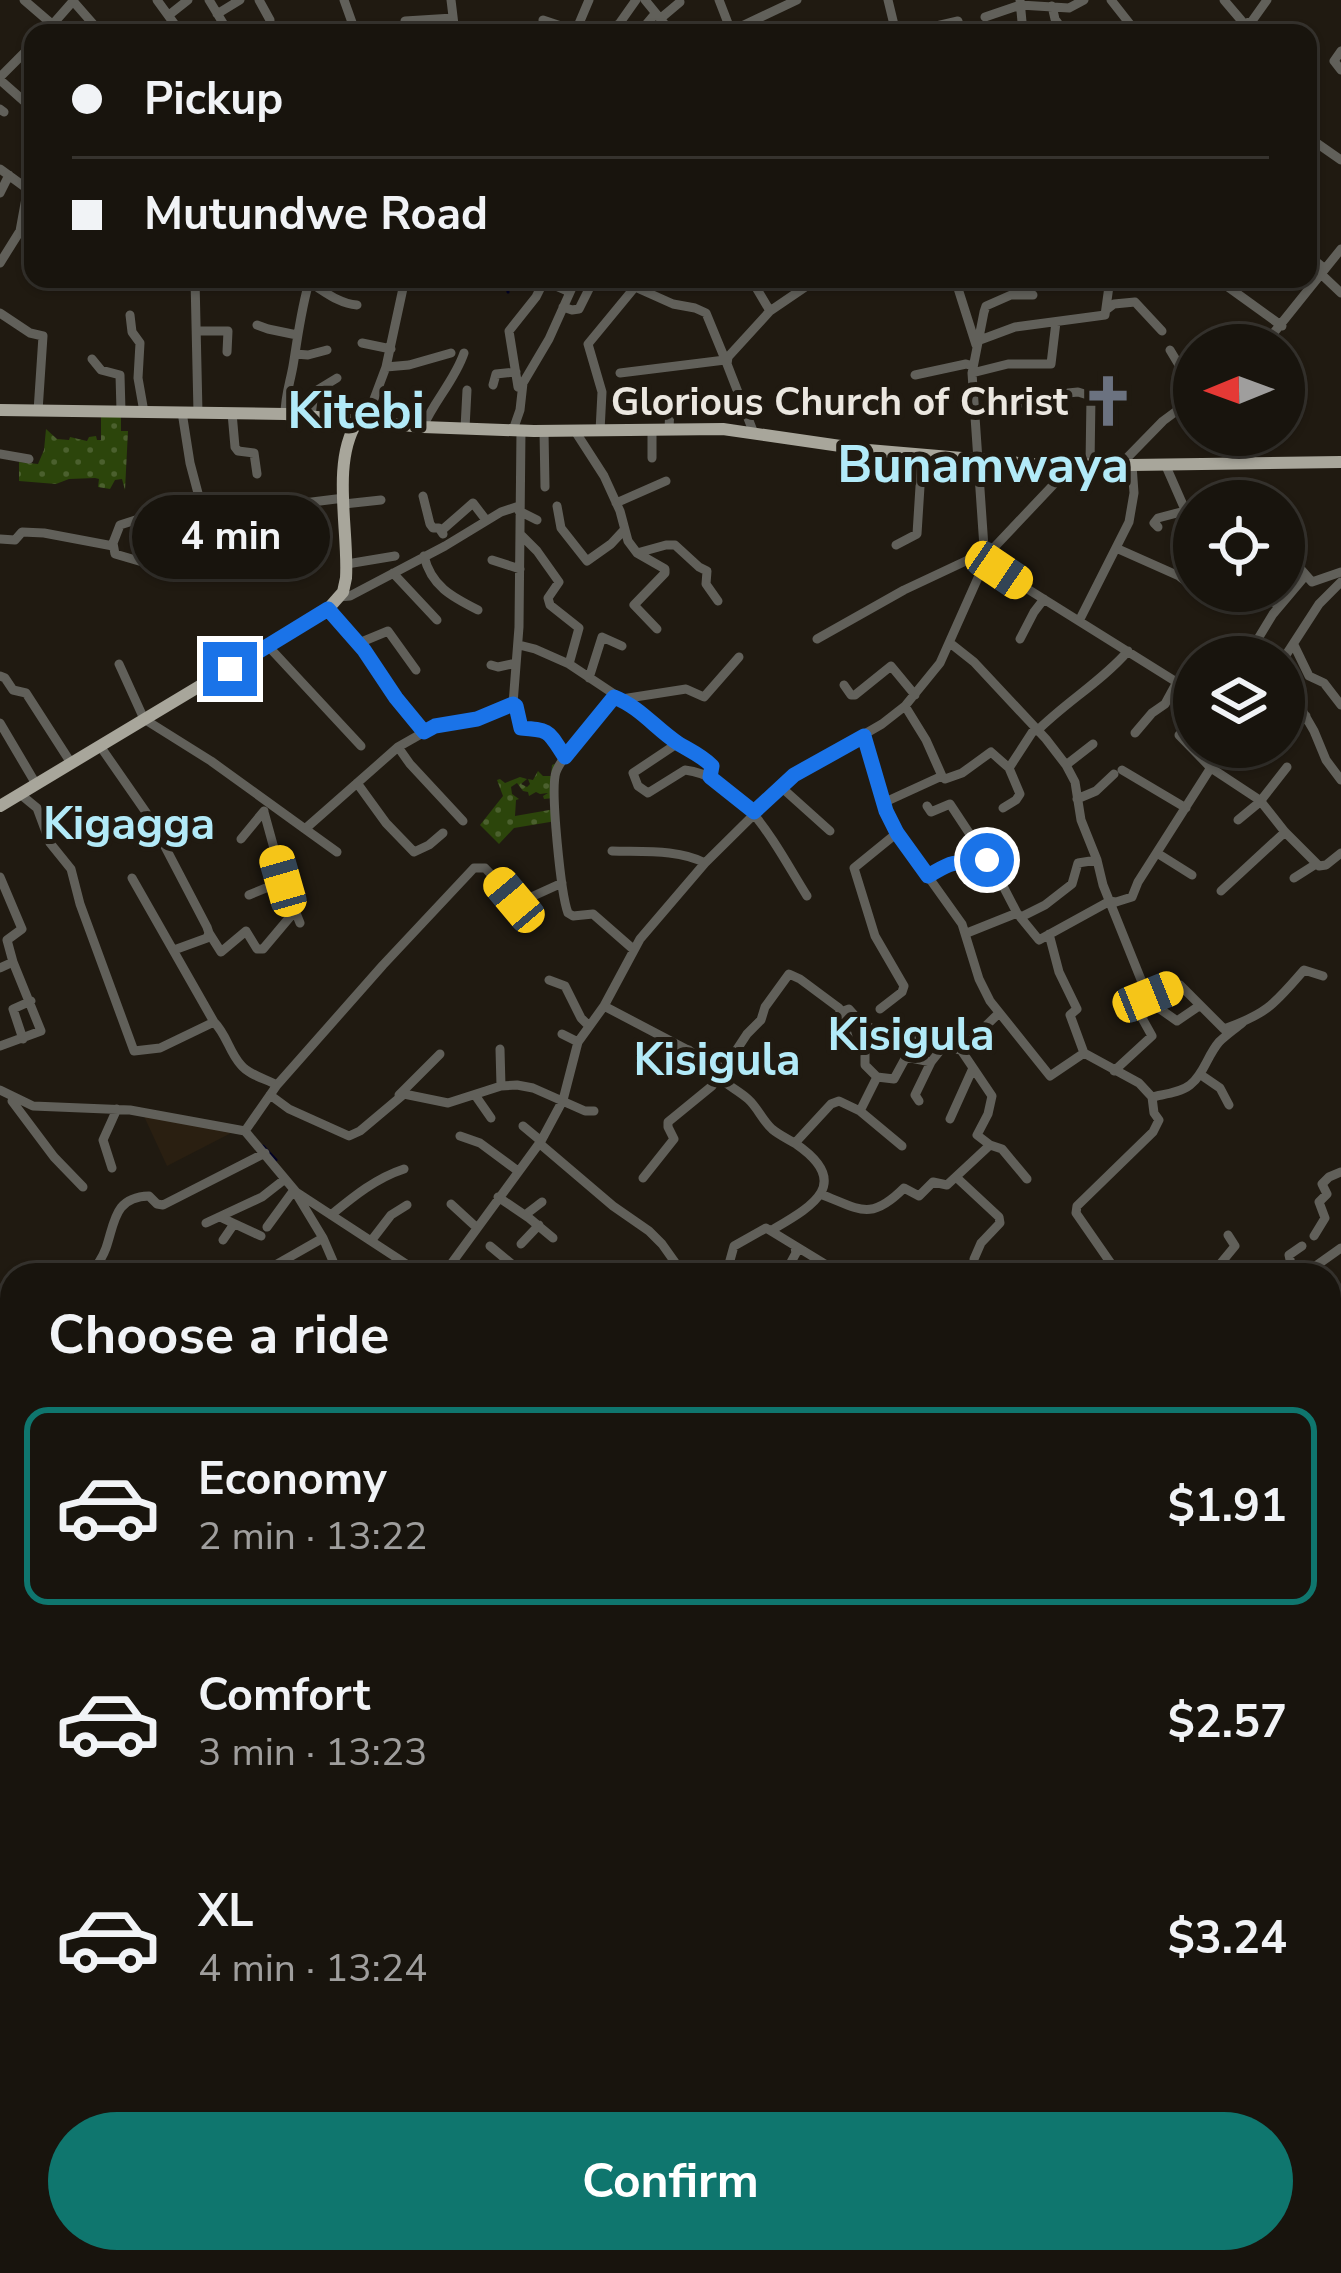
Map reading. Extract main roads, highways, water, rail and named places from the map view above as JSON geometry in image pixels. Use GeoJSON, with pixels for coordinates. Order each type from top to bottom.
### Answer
{"type":"FeatureCollection","features":[{"type":"Feature","properties":{"kind":"main road"},"geometry":{"type":"LineString","coordinates":[[0,410],[285,414],[423,428],[753,431],[979,461],[1090,465],[1341,462]]}},
{"type":"Feature","properties":{"kind":"main road"},"geometry":{"type":"LineString","coordinates":[[0,806],[328,609],[343,592],[346,452],[361,423]]}},
{"type":"Feature","properties":{"kind":"waterway"},"geometry":{"type":"LineString","coordinates":[[507,288],[508,292]]}},
{"type":"Feature","properties":{"kind":"waterway"},"geometry":{"type":"LineString","coordinates":[[328,411],[334,411]]}},
{"type":"Feature","properties":{"kind":"waterway"},"geometry":{"type":"LineString","coordinates":[[263,1146],[276,1160]]}},
{"type":"Feature","properties":{"kind":"place","name":"Glorious Church of Christ"},"geometry":{"type":"Point","coordinates":[1108,401]}},
{"type":"Feature","properties":{"kind":"district","name":"Kitebi"},"geometry":{"type":"Point","coordinates":[356,410]}},
{"type":"Feature","properties":{"kind":"district","name":"Bunamwaya"},"geometry":{"type":"Point","coordinates":[983,464]}},
{"type":"Feature","properties":{"kind":"district","name":"Kigagga"},"geometry":{"type":"Point","coordinates":[129,823]}},
{"type":"Feature","properties":{"kind":"district","name":"Kisigula"},"geometry":{"type":"Point","coordinates":[911,1034]}},
{"type":"Feature","properties":{"kind":"district","name":"Kisigula"},"geometry":{"type":"Point","coordinates":[717,1059]}}]}
